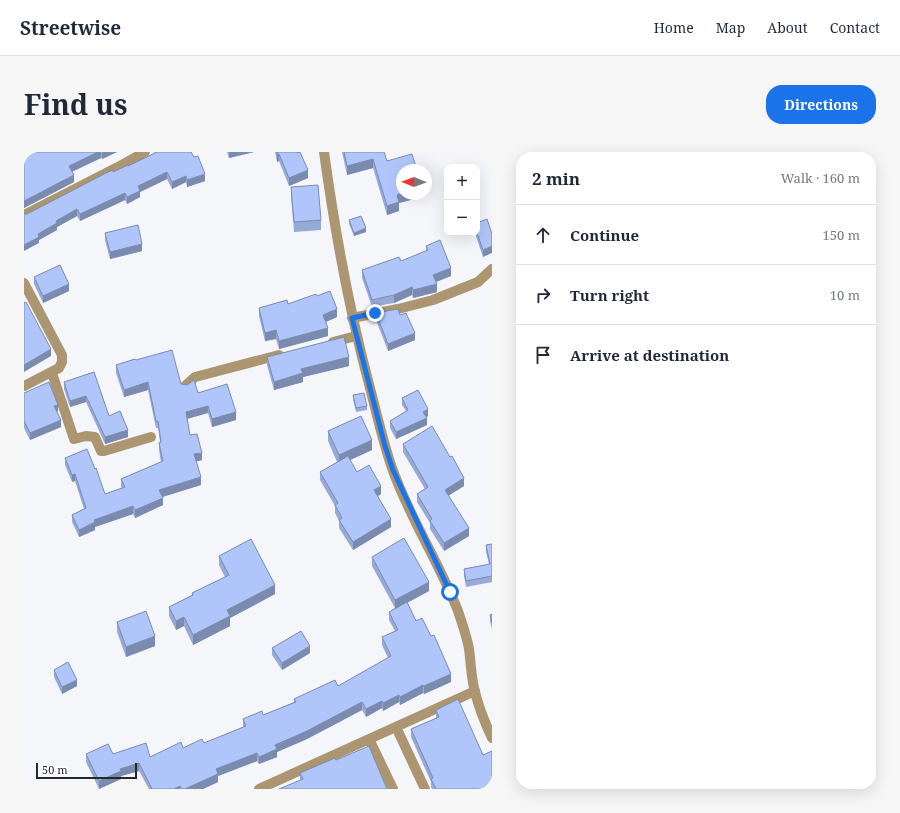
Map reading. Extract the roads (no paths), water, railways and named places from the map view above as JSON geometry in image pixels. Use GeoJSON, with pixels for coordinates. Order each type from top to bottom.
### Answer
{"type":"FeatureCollection","features":[{"type":"Feature","properties":{"kind":"street"},"geometry":{"type":"LineString","coordinates":[[24,215],[118,168],[145,152]]}},
{"type":"Feature","properties":{"kind":"street"},"geometry":{"type":"LineString","coordinates":[[324,152],[332,210],[352,318],[385,446],[393,470],[407,502],[441,570],[458,613],[469,648],[475,691],[484,721],[492,738]]}},
{"type":"Feature","properties":{"kind":"street"},"geometry":{"type":"LineString","coordinates":[[352,318],[433,300],[478,282],[492,269]]}},
{"type":"Feature","properties":{"kind":"street"},"geometry":{"type":"LineString","coordinates":[[24,283],[28,299],[62,355],[62,362],[59,368],[52,373],[24,386]]}},
{"type":"Feature","properties":{"kind":"street"},"geometry":{"type":"LineString","coordinates":[[327,343],[356,336]]}},
{"type":"Feature","properties":{"kind":"street"},"geometry":{"type":"LineString","coordinates":[[185,386],[194,377],[290,353]]}},
{"type":"Feature","properties":{"kind":"street"},"geometry":{"type":"LineString","coordinates":[[52,373],[74,439],[86,436],[95,437],[99,449],[104,451],[151,437]]}},
{"type":"Feature","properties":{"kind":"street"},"geometry":{"type":"LineString","coordinates":[[259,789],[475,691]]}},
{"type":"Feature","properties":{"kind":"street"},"geometry":{"type":"LineString","coordinates":[[396,727],[425,789]]}},
{"type":"Feature","properties":{"kind":"street"},"geometry":{"type":"LineString","coordinates":[[369,739],[393,789]]}}]}
